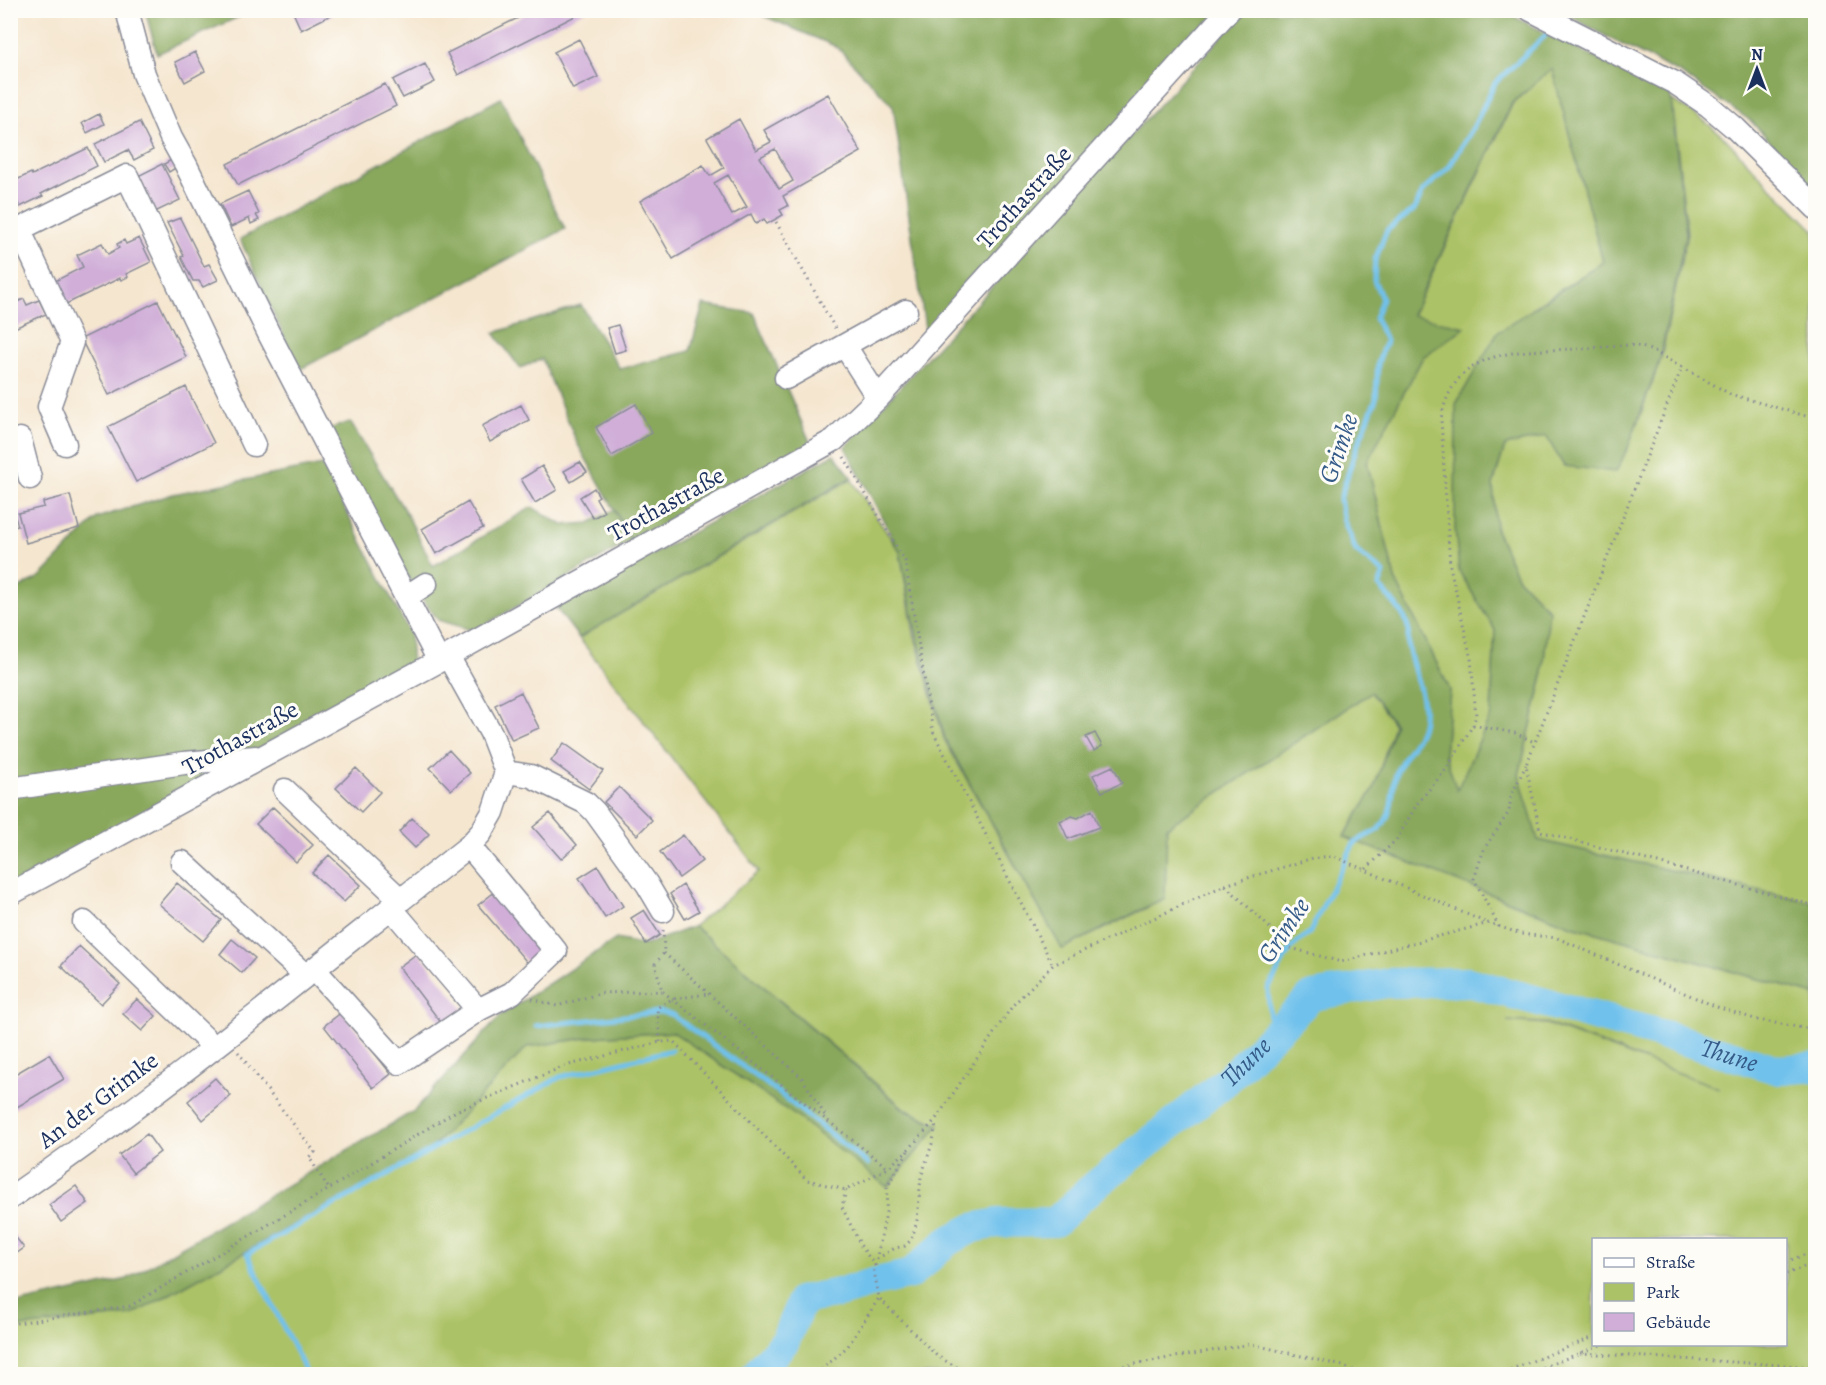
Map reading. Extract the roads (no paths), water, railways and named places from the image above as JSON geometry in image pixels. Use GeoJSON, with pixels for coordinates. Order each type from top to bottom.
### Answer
{"type":"FeatureCollection","features":[{"type":"Feature","properties":{"kind":"street"},"geometry":{"type":"LineString","coordinates":[[128,10],[144,74],[171,138],[269,334],[406,597],[491,733],[506,772],[531,776],[586,803],[647,884],[663,911]]}},
{"type":"Feature","properties":{"kind":"street","name":"Trothastraße"},"geometry":{"type":"LineString","coordinates":[[10,894],[443,658],[834,440],[878,398],[1229,10]]}},
{"type":"Feature","properties":{"kind":"street"},"geometry":{"type":"LineString","coordinates":[[1547,19],[1675,83],[1709,106],[1735,128],[1815,208]]}},
{"type":"Feature","properties":{"kind":"street"},"geometry":{"type":"LineString","coordinates":[[64,444],[49,407],[72,342],[15,231],[127,176],[254,445]]}},
{"type":"Feature","properties":{"kind":"street"},"geometry":{"type":"LineString","coordinates":[[786,378],[906,311]]}},
{"type":"Feature","properties":{"kind":"street"},"geometry":{"type":"LineString","coordinates":[[845,346],[878,398]]}},
{"type":"Feature","properties":{"kind":"street"},"geometry":{"type":"LineString","coordinates":[[10,441],[20,439],[30,478]]}},
{"type":"Feature","properties":{"kind":"street"},"geometry":{"type":"LineString","coordinates":[[406,597],[426,584]]}},
{"type":"Feature","properties":{"kind":"street"},"geometry":{"type":"LineString","coordinates":[[10,789],[184,763],[265,756]]}},
{"type":"Feature","properties":{"kind":"street","name":"An der Grimke"},"geometry":{"type":"LineString","coordinates":[[12,1194],[105,1130],[310,973],[469,846],[481,833],[493,812],[506,772]]}},
{"type":"Feature","properties":{"kind":"street"},"geometry":{"type":"LineString","coordinates":[[285,790],[396,904],[478,1010]]}},
{"type":"Feature","properties":{"kind":"street"},"geometry":{"type":"LineString","coordinates":[[182,862],[310,973],[399,1063],[478,1010],[512,993],[556,951],[469,846]]}},
{"type":"Feature","properties":{"kind":"street"},"geometry":{"type":"LineString","coordinates":[[84,922],[220,1042]]}},
{"type":"Feature","properties":{"kind":"waterway","name":"Grimke"},"geometry":{"type":"LineString","coordinates":[[1271,1038],[1268,989],[1291,948],[1310,932],[1353,845],[1378,830],[1385,821],[1391,807],[1397,771],[1418,736],[1423,721],[1422,701],[1409,650],[1406,621],[1396,605],[1379,586],[1384,573],[1356,551],[1344,521],[1340,499],[1356,449],[1376,399],[1378,362],[1386,341],[1375,318],[1382,299],[1374,280],[1375,260],[1387,230],[1415,209],[1423,191],[1449,167],[1474,126],[1495,83],[1552,27]]}},
{"type":"Feature","properties":{"kind":"waterway","name":"Thune"},"geometry":{"type":"LineString","coordinates":[[756,1374],[785,1341],[802,1300],[911,1274],[948,1241],[973,1228],[997,1223],[1055,1222],[1093,1187],[1225,1082],[1312,996],[1388,983],[1468,982],[1675,1038],[1779,1070],[1816,1067]]}},
{"type":"Feature","properties":{"kind":"waterway"},"geometry":{"type":"LineString","coordinates":[[536,1026],[660,1012],[671,1014],[775,1090],[868,1164]]}},
{"type":"Feature","properties":{"kind":"waterway"},"geometry":{"type":"LineString","coordinates":[[307,1374],[247,1254],[560,1077],[672,1050]]}}]}
